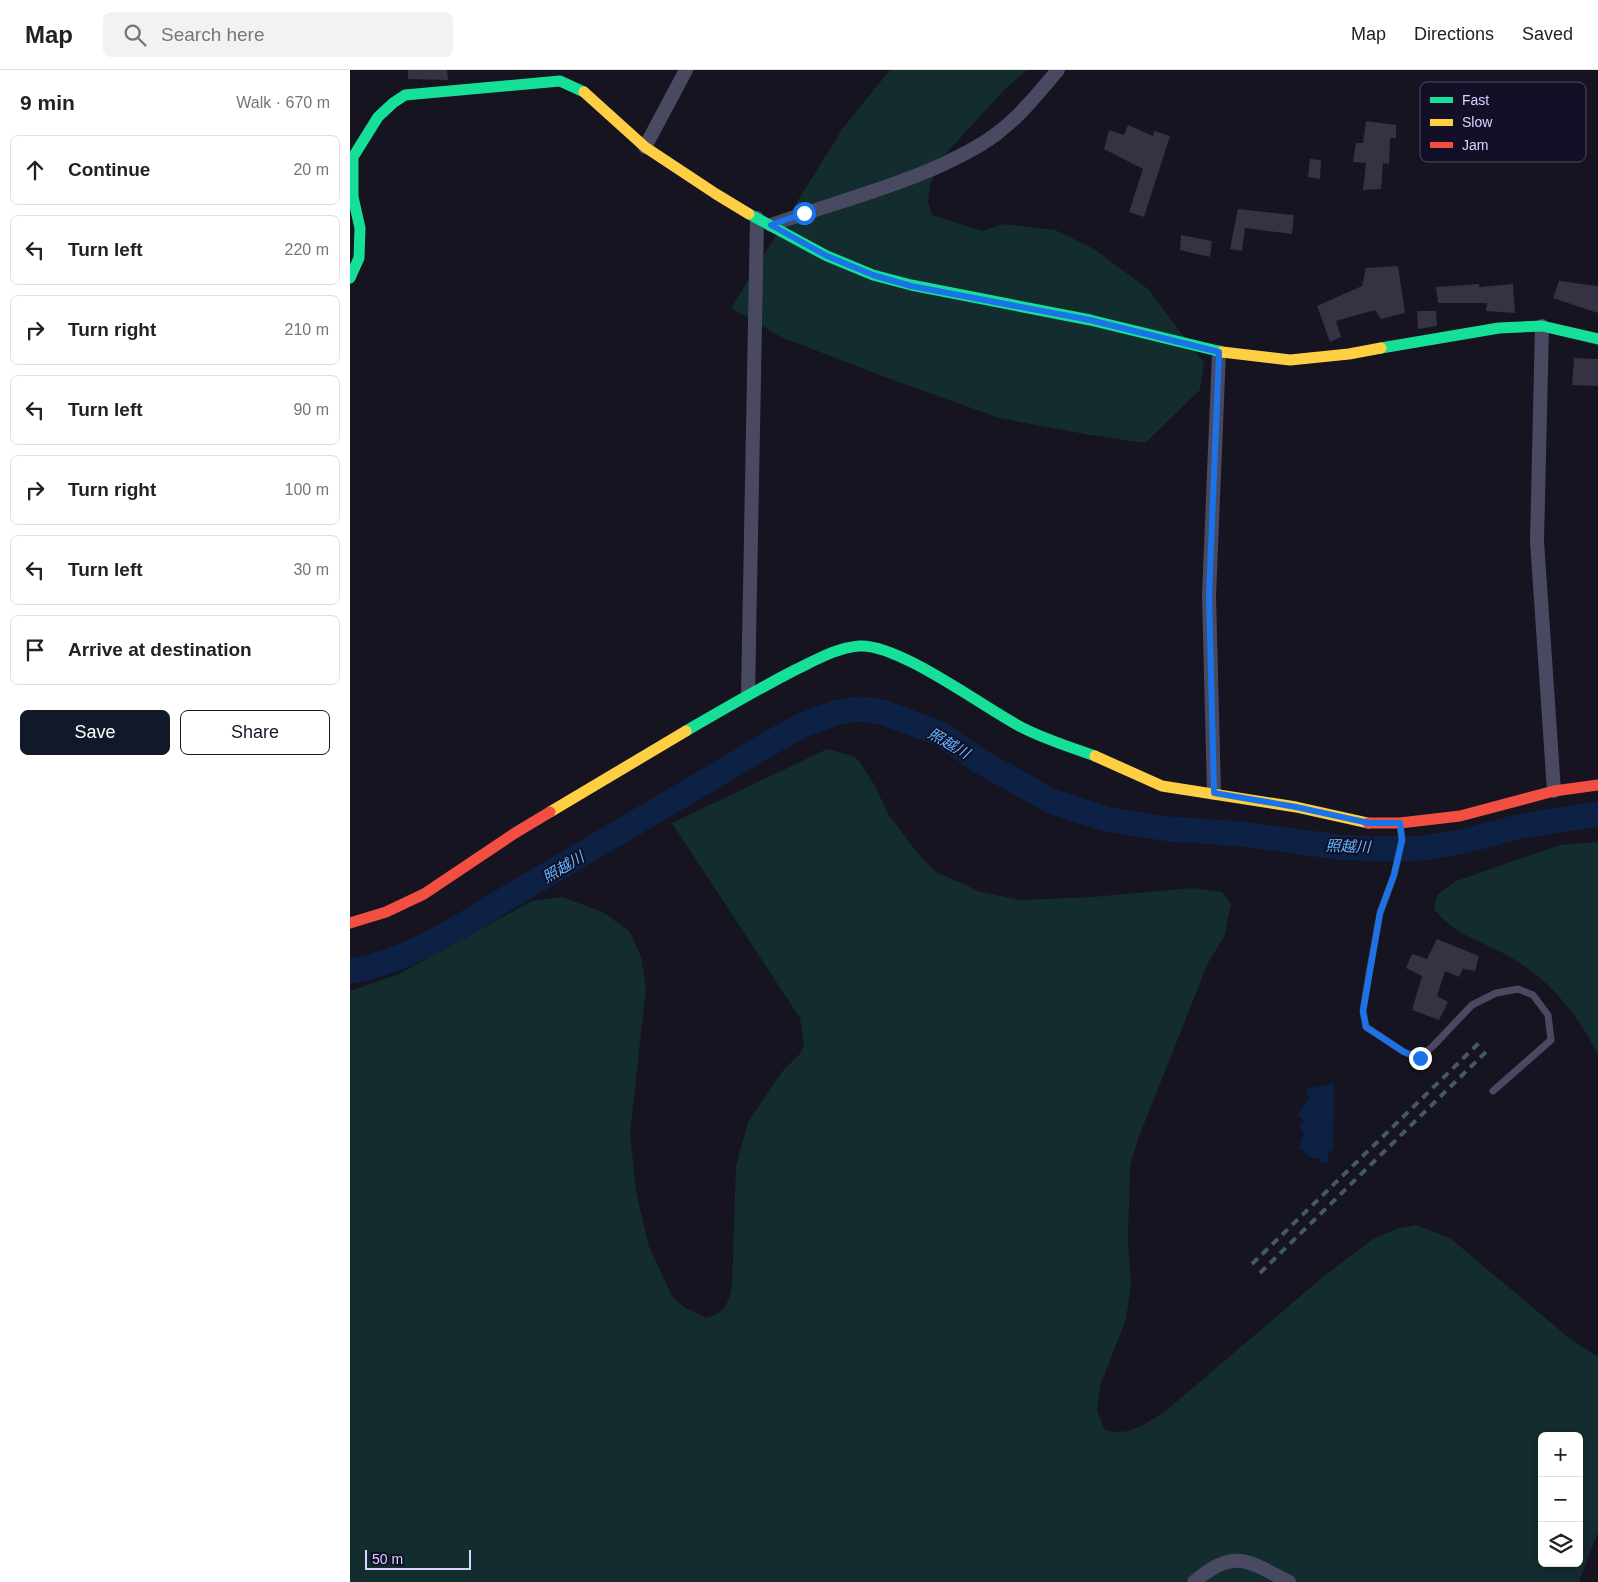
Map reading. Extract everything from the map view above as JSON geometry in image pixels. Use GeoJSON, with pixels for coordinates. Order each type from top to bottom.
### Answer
{"type":"FeatureCollection","features":[{"type":"Feature","properties":{"kind":"street"},"geometry":{"type":"LineString","coordinates":[[645,147],[686,70]]}},
{"type":"Feature","properties":{"kind":"street"},"geometry":{"type":"LineString","coordinates":[[771,225],[904,182],[960,157],[1000,132],[1058,70]]}},
{"type":"Feature","properties":{"kind":"street"},"geometry":{"type":"LineString","coordinates":[[350,278],[359,258],[360,228],[354,197],[353,157],[378,117],[394,102],[405,96],[560,81],[582,90],[645,147],[716,194],[757,218],[827,256],[873,275],[911,286],[1090,320],[1219,352],[1290,360],[1350,354],[1410,342],[1499,328],[1542,326],[1598,339]]}},
{"type":"Feature","properties":{"kind":"street"},"geometry":{"type":"LineString","coordinates":[[748,694],[757,218]]}},
{"type":"Feature","properties":{"kind":"street"},"geometry":{"type":"LineString","coordinates":[[1542,326],[1537,541],[1554,791]]}},
{"type":"Feature","properties":{"kind":"street"},"geometry":{"type":"LineString","coordinates":[[1214,793],[1209,595],[1219,352]]}},
{"type":"Feature","properties":{"kind":"street"},"geometry":{"type":"LineString","coordinates":[[350,923],[386,912],[424,894],[515,833],[748,694],[834,651],[860,646],[880,648],[907,660],[1021,726],[1162,786],[1296,807],[1369,823],[1400,823],[1460,816],[1554,791],[1598,784]]}},
{"type":"Feature","properties":{"kind":"street"},"geometry":{"type":"LineString","coordinates":[[1194,1582],[1204,1573],[1227,1561],[1238,1559],[1254,1564],[1289,1582]]}},
{"type":"Feature","properties":{"kind":"lane"},"geometry":{"type":"LineString","coordinates":[[1400,823],[1402,840],[1394,875],[1380,913],[1363,1011],[1366,1027],[1404,1052],[1420,1058],[1472,1005],[1496,993],[1518,989],[1533,995],[1548,1015],[1551,1040],[1493,1091]]}},
{"type":"Feature","properties":{"kind":"green space"},"geometry":{"type":"Polygon","coordinates":[[[890,70],[1027,70],[1005,89],[941,159],[930,186],[928,201],[932,215],[982,231],[1004,224],[1055,230],[1094,249],[1148,289],[1204,363],[1200,390],[1145,443],[999,418],[781,337],[731,308],[843,128],[890,70]]]}},
{"type":"Feature","properties":{"kind":"green space"},"geometry":{"type":"Polygon","coordinates":[[[827,749],[852,756],[859,761],[875,786],[888,814],[916,851],[936,872],[981,892],[1020,900],[1092,897],[1193,888],[1222,892],[1231,904],[1224,937],[1208,963],[1138,1139],[1130,1166],[1128,1240],[1131,1286],[1126,1319],[1100,1386],[1097,1410],[1104,1429],[1121,1432],[1137,1428],[1153,1419],[1168,1409],[1324,1276],[1373,1239],[1399,1228],[1416,1225],[1450,1238],[1569,1338],[1598,1357],[1598,1532],[1579,1582],[350,1582],[350,991],[399,974],[532,901],[562,897],[603,912],[630,932],[641,957],[646,987],[630,1133],[636,1191],[649,1247],[672,1296],[684,1307],[706,1318],[718,1313],[725,1307],[732,1286],[736,1166],[748,1122],[782,1072],[800,1054],[804,1045],[800,1018],[672,823],[827,749]]]}},
{"type":"Feature","properties":{"kind":"green space"},"geometry":{"type":"Polygon","coordinates":[[[1598,842],[1598,1055],[1579,1022],[1544,981],[1514,959],[1455,929],[1434,909],[1437,895],[1456,881],[1560,845],[1598,842]]]}},
{"type":"Feature","properties":{"kind":"water"},"geometry":{"type":"Polygon","coordinates":[[[1334,1083],[1333,1150],[1328,1152],[1329,1163],[1321,1163],[1321,1158],[1312,1158],[1299,1148],[1304,1133],[1299,1127],[1304,1120],[1297,1115],[1309,1099],[1306,1089],[1334,1083]]]}},
{"type":"Feature","properties":{"kind":"building"},"geometry":{"type":"Polygon","coordinates":[[[408,70],[447,70],[448,80],[408,79],[408,70]]]}},
{"type":"Feature","properties":{"kind":"building"},"geometry":{"type":"Polygon","coordinates":[[[1366,121],[1396,125],[1396,138],[1390,138],[1389,164],[1383,163],[1381,189],[1363,190],[1366,163],[1353,162],[1356,143],[1363,143],[1366,121]]]}},
{"type":"Feature","properties":{"kind":"building"},"geometry":{"type":"Polygon","coordinates":[[[1128,125],[1153,136],[1154,131],[1170,136],[1144,217],[1129,212],[1143,169],[1104,149],[1109,130],[1124,135],[1128,125]]]}},
{"type":"Feature","properties":{"kind":"building"},"geometry":{"type":"Polygon","coordinates":[[[1310,159],[1321,160],[1320,179],[1308,177],[1310,159]]]}},
{"type":"Feature","properties":{"kind":"building"},"geometry":{"type":"Polygon","coordinates":[[[1238,209],[1294,215],[1292,234],[1245,228],[1242,251],[1230,249],[1238,209]]]}},
{"type":"Feature","properties":{"kind":"building"},"geometry":{"type":"Polygon","coordinates":[[[1181,235],[1212,241],[1210,257],[1180,250],[1181,235]]]}},
{"type":"Feature","properties":{"kind":"building"},"geometry":{"type":"Polygon","coordinates":[[[1398,266],[1405,313],[1381,319],[1375,310],[1336,321],[1341,337],[1330,342],[1317,306],[1362,286],[1366,268],[1398,266]]]}},
{"type":"Feature","properties":{"kind":"building"},"geometry":{"type":"Polygon","coordinates":[[[1559,281],[1598,286],[1598,313],[1553,298],[1559,281]]]}},
{"type":"Feature","properties":{"kind":"building"},"geometry":{"type":"Polygon","coordinates":[[[1479,284],[1479,287],[1513,284],[1515,313],[1486,311],[1487,303],[1438,303],[1436,287],[1479,284]]]}},
{"type":"Feature","properties":{"kind":"building"},"geometry":{"type":"Polygon","coordinates":[[[1417,311],[1436,311],[1437,326],[1418,329],[1417,311]]]}},
{"type":"Feature","properties":{"kind":"building"},"geometry":{"type":"Polygon","coordinates":[[[1574,358],[1598,359],[1598,386],[1572,385],[1574,358]]]}},
{"type":"Feature","properties":{"kind":"building"},"geometry":{"type":"Polygon","coordinates":[[[1437,939],[1479,956],[1475,971],[1463,969],[1459,977],[1445,971],[1437,996],[1448,1002],[1439,1020],[1412,1010],[1422,976],[1406,968],[1412,954],[1427,959],[1437,939]]]}},
{"type":"Feature","properties":{"kind":"waterway","name":"照越川"},"geometry":{"type":"LineString","coordinates":[[350,971],[394,959],[435,940],[803,725],[838,712],[859,709],[882,712],[941,734],[981,762],[1053,802],[1110,820],[1169,829],[1242,834],[1338,847],[1373,849],[1426,848],[1464,841],[1521,826],[1598,814]]}},
{"type":"Feature","properties":{"kind":"railway"},"geometry":{"type":"LineString","coordinates":[[1252,1264],[1482,1040]]}},
{"type":"Feature","properties":{"kind":"railway"},"geometry":{"type":"LineString","coordinates":[[1260,1273],[1490,1048]]}},
{"type":"Feature","properties":{"kind":"traffic: fast"},"geometry":{"type":"LineString","coordinates":[[350,278],[359,258],[360,228],[353,197],[353,157],[378,117],[393,103],[405,95],[560,81],[584,92]]}},
{"type":"Feature","properties":{"kind":"traffic: fast"},"geometry":{"type":"LineString","coordinates":[[749,214],[827,256],[873,275],[911,285],[1090,320],[1222,352]]}},
{"type":"Feature","properties":{"kind":"traffic: fast"},"geometry":{"type":"LineString","coordinates":[[1381,348],[1499,328],[1542,326],[1598,339]]}},
{"type":"Feature","properties":{"kind":"traffic: fast"},"geometry":{"type":"LineString","coordinates":[[686,731],[811,662],[834,652],[859,646],[876,648],[917,665],[1021,727],[1095,756]]}},
{"type":"Feature","properties":{"kind":"traffic: slow"},"geometry":{"type":"LineString","coordinates":[[584,92],[645,147],[749,214]]}},
{"type":"Feature","properties":{"kind":"traffic: slow"},"geometry":{"type":"LineString","coordinates":[[1222,352],[1290,360],[1349,354],[1381,348]]}},
{"type":"Feature","properties":{"kind":"traffic: slow"},"geometry":{"type":"LineString","coordinates":[[550,812],[686,731]]}},
{"type":"Feature","properties":{"kind":"traffic: slow"},"geometry":{"type":"LineString","coordinates":[[1095,756],[1162,786],[1296,807],[1368,823]]}},
{"type":"Feature","properties":{"kind":"traffic: jam"},"geometry":{"type":"LineString","coordinates":[[1368,823],[1400,823],[1460,816],[1554,791],[1598,785]]}},
{"type":"Feature","properties":{"kind":"traffic: jam"},"geometry":{"type":"LineString","coordinates":[[350,923],[386,912],[424,894],[550,812]]}},
{"type":"Feature","properties":{"kind":"route"},"geometry":{"type":"LineString","coordinates":[[804,213],[771,225],[827,256],[873,275],[911,286],[1090,320],[1219,352],[1209,595],[1214,793],[1296,807],[1369,823],[1400,823],[1402,840],[1394,875],[1380,913],[1363,1011],[1366,1027],[1404,1052],[1420,1058]]}}]}
